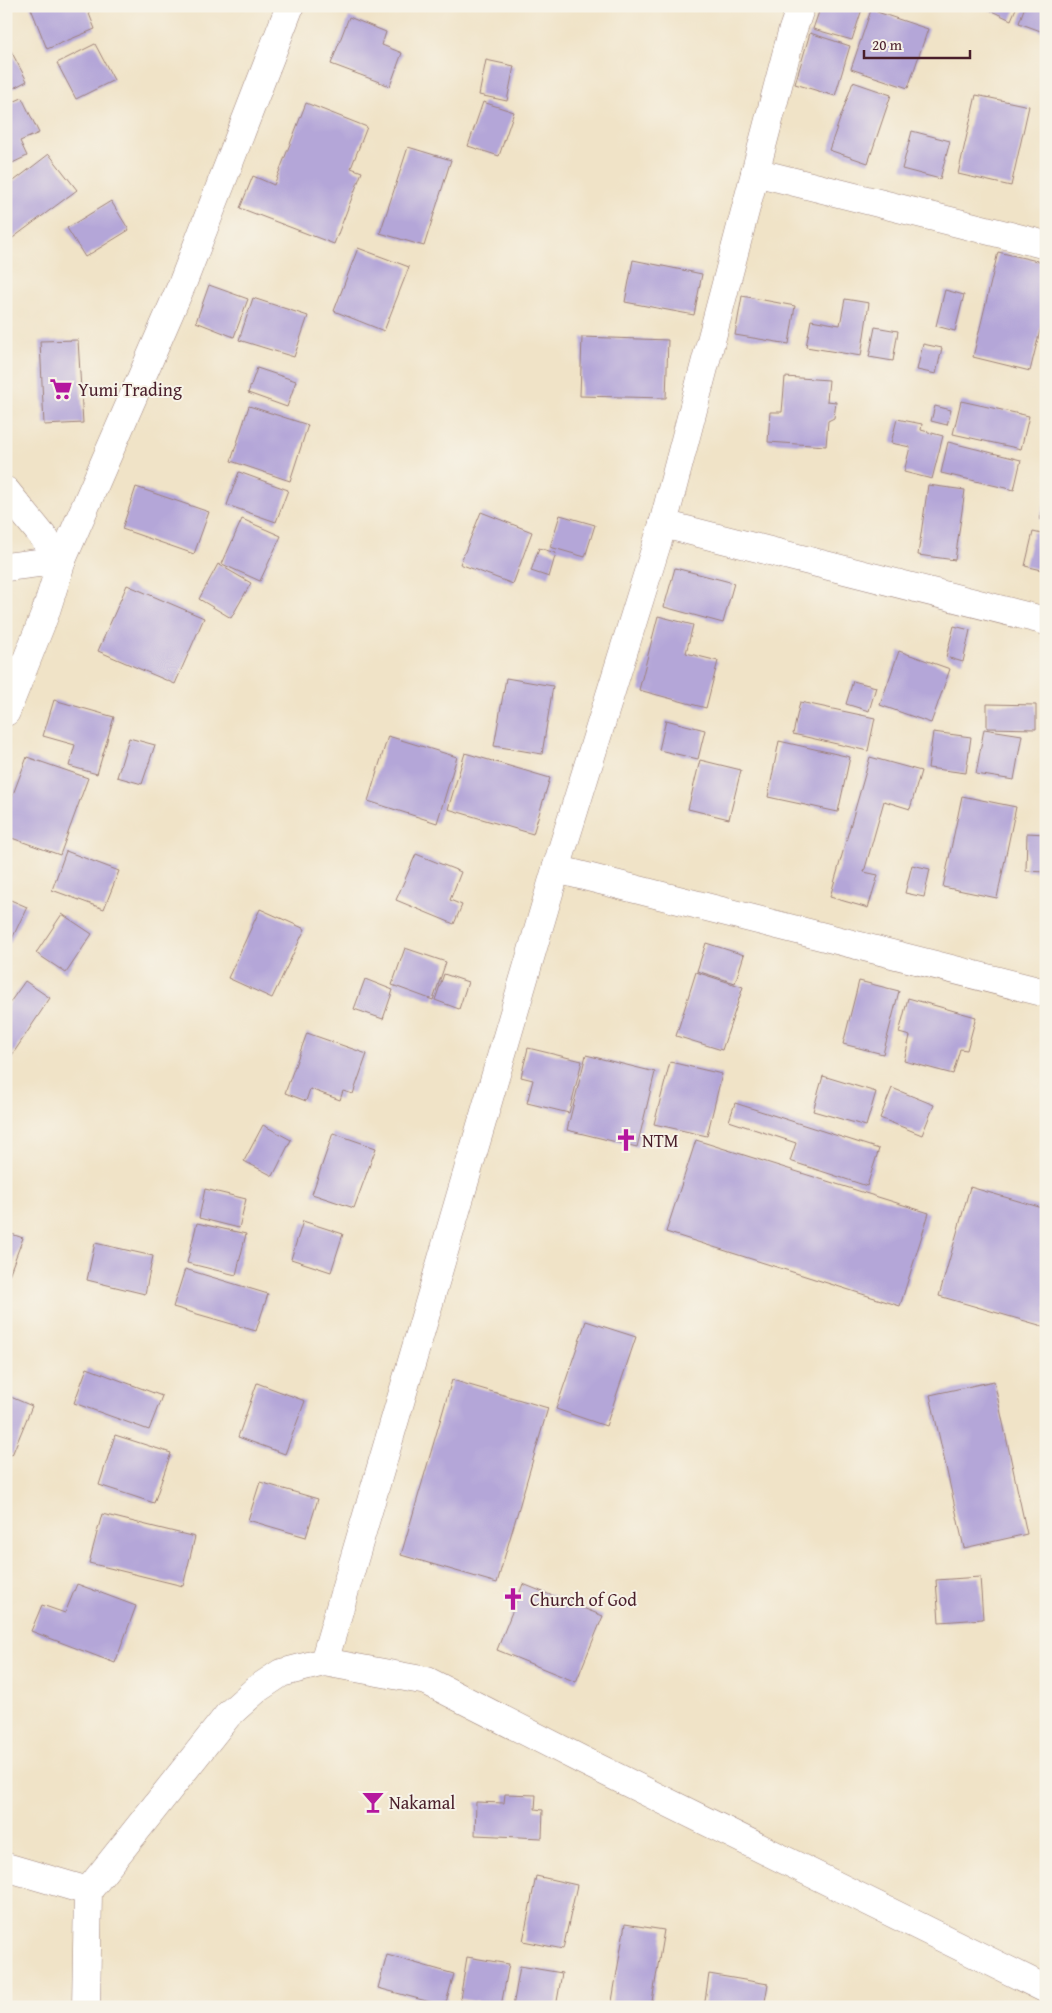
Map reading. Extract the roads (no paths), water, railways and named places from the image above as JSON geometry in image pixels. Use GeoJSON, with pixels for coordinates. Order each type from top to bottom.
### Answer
{"type":"FeatureCollection","features":[{"type":"Feature","properties":{"kind":"street"},"geometry":{"type":"LineString","coordinates":[[6,712],[46,614],[62,560],[183,282],[290,6]]}},
{"type":"Feature","properties":{"kind":"street"},"geometry":{"type":"LineString","coordinates":[[324,1662],[556,869],[663,524],[792,32],[801,6]]}},
{"type":"Feature","properties":{"kind":"street"},"geometry":{"type":"LineString","coordinates":[[755,172],[1046,245]]}},
{"type":"Feature","properties":{"kind":"street"},"geometry":{"type":"LineString","coordinates":[[6,491],[62,560]]}},
{"type":"Feature","properties":{"kind":"street"},"geometry":{"type":"LineString","coordinates":[[663,524],[1046,621]]}},
{"type":"Feature","properties":{"kind":"street"},"geometry":{"type":"LineString","coordinates":[[6,567],[62,560]]}},
{"type":"Feature","properties":{"kind":"street"},"geometry":{"type":"LineString","coordinates":[[556,869],[1046,993]]}},
{"type":"Feature","properties":{"kind":"street"},"geometry":{"type":"LineString","coordinates":[[86,2007],[88,1891],[228,1715],[257,1689],[281,1673],[324,1662],[427,1681],[600,1769],[1046,1989]]}},
{"type":"Feature","properties":{"kind":"street"},"geometry":{"type":"LineString","coordinates":[[6,1867],[88,1891]]}},
{"type":"Feature","properties":{"kind":"place","name":"Yumi Trading"},"geometry":{"type":"Point","coordinates":[61,389]}},
{"type":"Feature","properties":{"kind":"place","name":"NTM"},"geometry":{"type":"Point","coordinates":[626,1140]}},
{"type":"Feature","properties":{"kind":"place","name":"Church of God"},"geometry":{"type":"Point","coordinates":[513,1599]}},
{"type":"Feature","properties":{"kind":"place","name":"Nakamal"},"geometry":{"type":"Point","coordinates":[373,1802]}}]}
